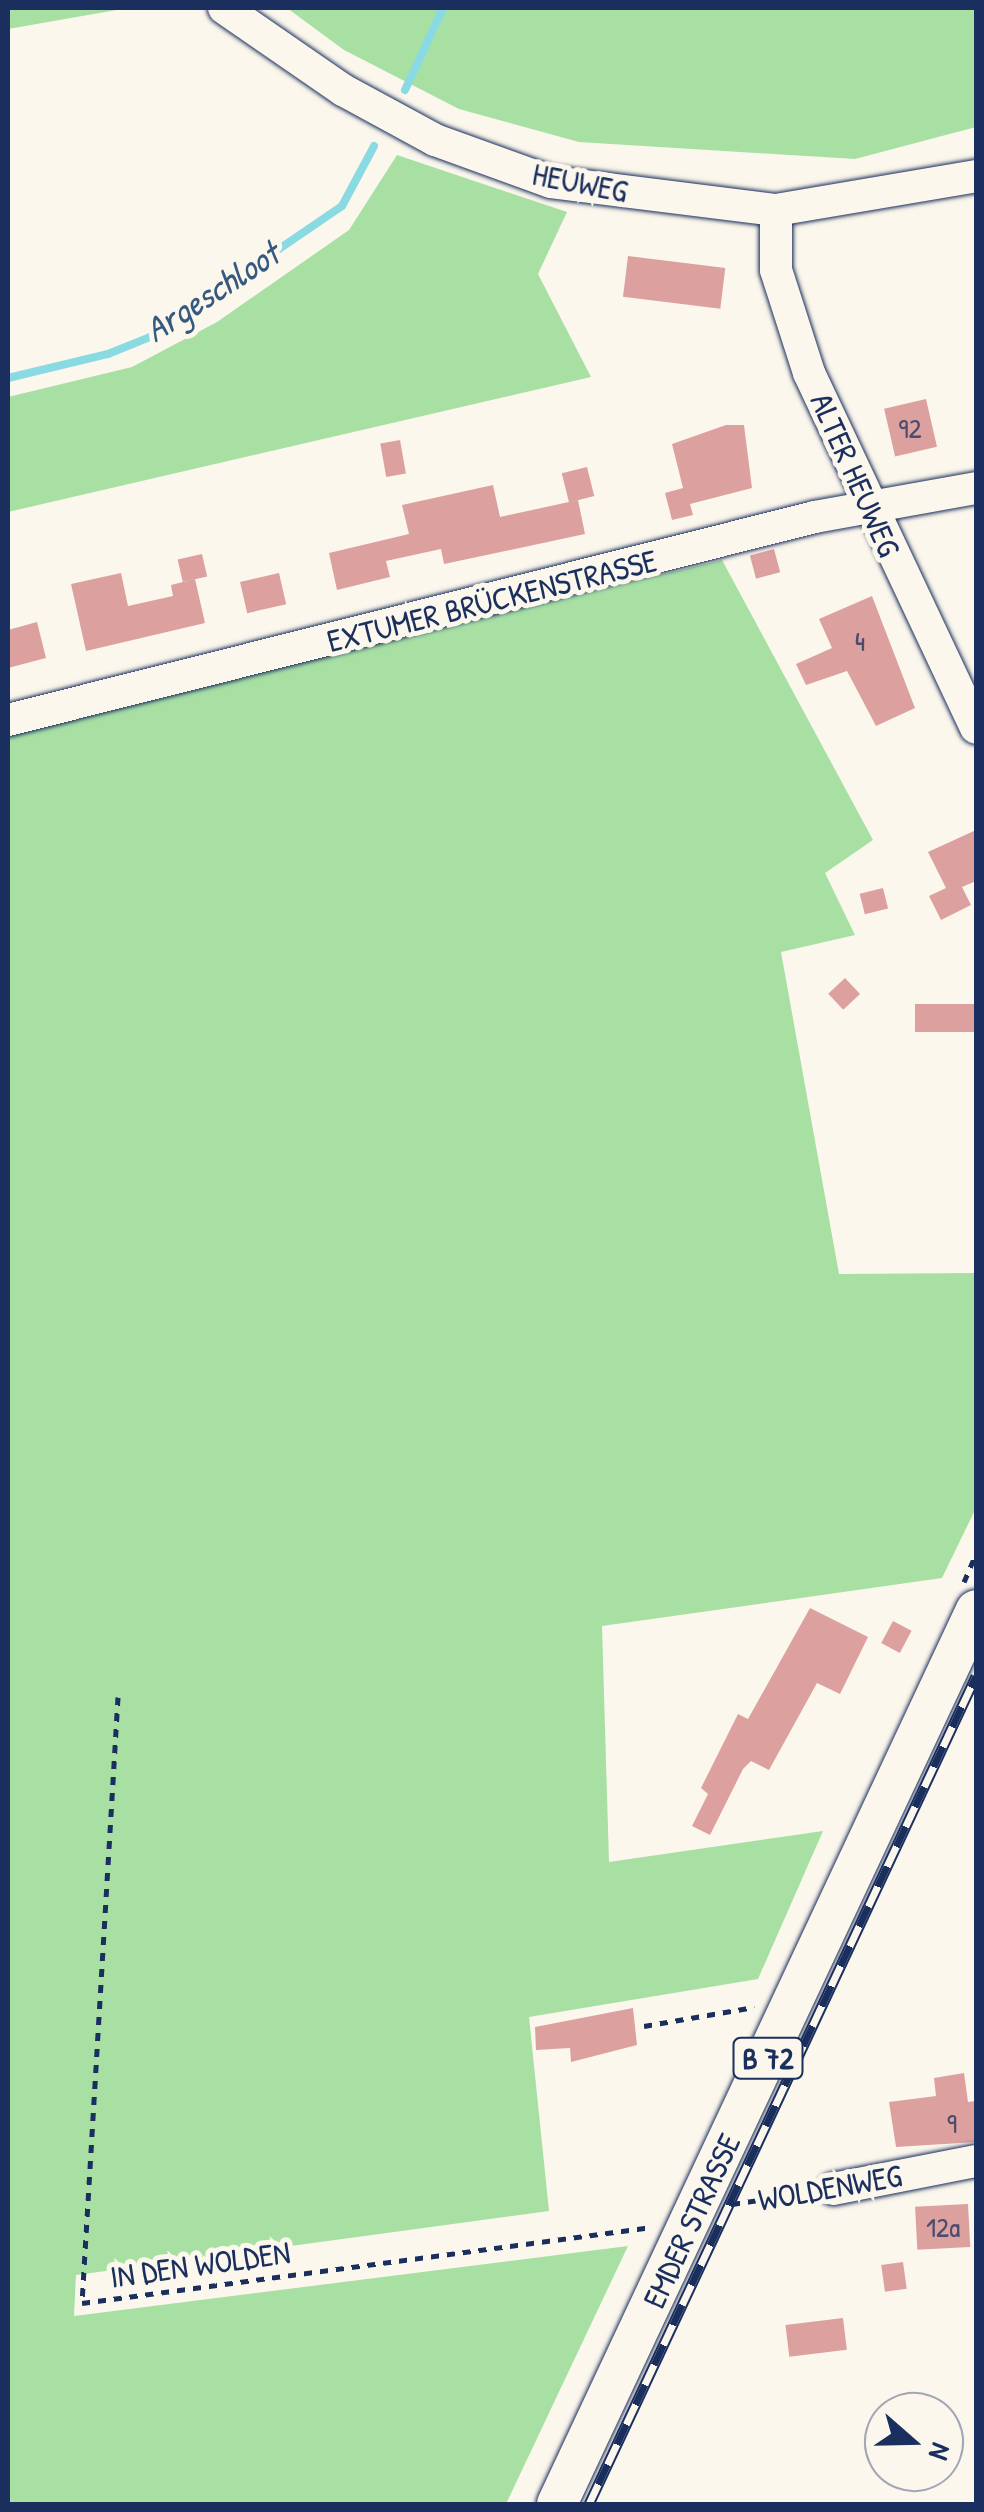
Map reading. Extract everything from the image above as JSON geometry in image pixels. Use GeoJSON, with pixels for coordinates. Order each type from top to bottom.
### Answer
{"type":"FeatureCollection","features":[{"type":"Feature","properties":{"kind":"main road","name":"EMDER STRASSE"},"geometry":{"type":"LineString","coordinates":[[565,2502],[976,1610]]}},
{"type":"Feature","properties":{"kind":"street","name":"HEUWEG"},"geometry":{"type":"LineString","coordinates":[[224,8],[342,90],[434,140],[552,182],[776,210],[976,176]]}},
{"type":"Feature","properties":{"kind":"street","name":"ALTER HEUWEG"},"geometry":{"type":"LineString","coordinates":[[776,210],[776,270],[809,373],[867,506],[976,728]]}},
{"type":"Feature","properties":{"kind":"street","name":"EXTUMER BRÜCKENSTRASSE"},"geometry":{"type":"LineString","coordinates":[[8,720],[867,506],[976,488]]}},
{"type":"Feature","properties":{"kind":"street","name":"WOLDENWEG"},"geometry":{"type":"LineString","coordinates":[[833,2189],[976,2160]]}},
{"type":"Feature","properties":{"kind":"path","name":"IN DEN WOLDEN"},"geometry":{"type":"LineString","coordinates":[[118,1697],[82,2303],[668,2225],[686,2234]]}},
{"type":"Feature","properties":{"kind":"path"},"geometry":{"type":"LineString","coordinates":[[644,2026],[752,2006],[767,2010]]}},
{"type":"Feature","properties":{"kind":"path","name":"WOLDENWEG"},"geometry":{"type":"LineString","coordinates":[[705,2192],[730,2204],[833,2189]]}},
{"type":"Feature","properties":{"kind":"green space"},"geometry":{"type":"Polygon","coordinates":[[[8,8],[128,8],[8,29],[8,8]]]}},
{"type":"Feature","properties":{"kind":"green space"},"geometry":{"type":"Polygon","coordinates":[[[287,8],[976,8],[976,127],[855,159],[579,142],[459,109],[344,50],[287,8]]]}},
{"type":"Feature","properties":{"kind":"green space"},"geometry":{"type":"Polygon","coordinates":[[[397,155],[567,212],[538,274],[591,377],[8,512],[8,397],[132,367],[217,322],[349,230],[397,155]]]}},
{"type":"Feature","properties":{"kind":"green space"},"geometry":{"type":"Polygon","coordinates":[[[722,560],[873,840],[825,873],[855,935],[781,952],[839,1274],[976,1273],[976,1508],[942,1578],[602,1626],[609,1862],[823,1831],[758,1979],[529,2017],[549,2211],[76,2275],[74,2316],[628,2246],[506,2504],[8,2504],[8,731],[722,560]]]}},
{"type":"Feature","properties":{"kind":"building"},"geometry":{"type":"Polygon","coordinates":[[[628,256],[725,268],[720,309],[623,297],[628,256]]]}},
{"type":"Feature","properties":{"kind":"building"},"geometry":{"type":"Polygon","coordinates":[[[926,399],[937,447],[895,456],[884,409],[926,399]]]}},
{"type":"Feature","properties":{"kind":"building"},"geometry":{"type":"Polygon","coordinates":[[[726,425],[744,425],[752,488],[690,504],[693,515],[672,520],[665,493],[683,488],[672,444],[726,425]]]}},
{"type":"Feature","properties":{"kind":"building"},"geometry":{"type":"Polygon","coordinates":[[[400,440],[406,473],[386,477],[380,443],[400,440]]]}},
{"type":"Feature","properties":{"kind":"building"},"geometry":{"type":"Polygon","coordinates":[[[587,467],[594,496],[569,502],[562,473],[587,467]]]}},
{"type":"Feature","properties":{"kind":"building"},"geometry":{"type":"Polygon","coordinates":[[[493,485],[500,517],[578,500],[585,534],[444,564],[441,549],[386,561],[390,577],[337,590],[329,553],[409,534],[402,505],[493,485]]]}},
{"type":"Feature","properties":{"kind":"building"},"geometry":{"type":"Polygon","coordinates":[[[774,549],[780,572],[756,579],[750,555],[774,549]]]}},
{"type":"Feature","properties":{"kind":"building"},"geometry":{"type":"Polygon","coordinates":[[[202,554],[207,576],[183,582],[178,560],[202,554]]]}},
{"type":"Feature","properties":{"kind":"building"},"geometry":{"type":"Polygon","coordinates":[[[121,573],[128,606],[173,596],[171,585],[195,579],[205,623],[86,651],[71,584],[121,573]]]}},
{"type":"Feature","properties":{"kind":"building"},"geometry":{"type":"Polygon","coordinates":[[[279,573],[286,604],[247,613],[240,582],[279,573]]]}},
{"type":"Feature","properties":{"kind":"building"},"geometry":{"type":"Polygon","coordinates":[[[872,596],[915,708],[876,726],[847,671],[806,685],[796,664],[832,648],[819,619],[872,596]]]}},
{"type":"Feature","properties":{"kind":"building"},"geometry":{"type":"Polygon","coordinates":[[[37,622],[46,658],[8,668],[8,630],[37,622]]]}},
{"type":"Feature","properties":{"kind":"building"},"geometry":{"type":"Polygon","coordinates":[[[976,830],[976,881],[962,887],[971,905],[941,920],[929,896],[946,888],[928,852],[976,830]]]}},
{"type":"Feature","properties":{"kind":"building"},"geometry":{"type":"Polygon","coordinates":[[[883,888],[888,908],[865,914],[860,894],[883,888]]]}},
{"type":"Feature","properties":{"kind":"building"},"geometry":{"type":"Polygon","coordinates":[[[845,978],[860,994],[843,1010],[828,994],[845,978]]]}},
{"type":"Feature","properties":{"kind":"building"},"geometry":{"type":"Polygon","coordinates":[[[915,1004],[976,1004],[976,1032],[915,1032],[915,1004]]]}},
{"type":"Feature","properties":{"kind":"building"},"geometry":{"type":"Polygon","coordinates":[[[810,1608],[868,1637],[840,1694],[817,1683],[769,1770],[751,1761],[743,1769],[710,1835],[692,1826],[708,1794],[701,1788],[738,1714],[748,1719],[810,1608]]]}},
{"type":"Feature","properties":{"kind":"building"},"geometry":{"type":"Polygon","coordinates":[[[893,1621],[912,1631],[900,1653],[881,1643],[893,1621]]]}},
{"type":"Feature","properties":{"kind":"building"},"geometry":{"type":"Polygon","coordinates":[[[633,2008],[637,2045],[571,2062],[570,2048],[536,2050],[535,2027],[633,2008]]]}},
{"type":"Feature","properties":{"kind":"building"},"geometry":{"type":"Polygon","coordinates":[[[964,2073],[968,2102],[976,2101],[976,2142],[896,2147],[889,2102],[936,2096],[934,2078],[964,2073]]]}},
{"type":"Feature","properties":{"kind":"building"},"geometry":{"type":"Polygon","coordinates":[[[968,2204],[970,2247],[917,2250],[915,2207],[968,2204]]]}},
{"type":"Feature","properties":{"kind":"building"},"geometry":{"type":"Polygon","coordinates":[[[903,2262],[907,2289],[885,2292],[881,2265],[903,2262]]]}},
{"type":"Feature","properties":{"kind":"building"},"geometry":{"type":"Polygon","coordinates":[[[843,2318],[847,2350],[789,2357],[785,2325],[843,2318]]]}},
{"type":"Feature","properties":{"kind":"waterway","name":"Argeschloot"},"geometry":{"type":"LineString","coordinates":[[405,90],[443,8]]}},
{"type":"Feature","properties":{"kind":"waterway","name":"Argeschloot"},"geometry":{"type":"LineString","coordinates":[[8,378],[108,354],[150,337],[342,206],[374,146]]}},
{"type":"Feature","properties":{"kind":"railway"},"geometry":{"type":"LineString","coordinates":[[589,2504],[976,1676]]}}]}
